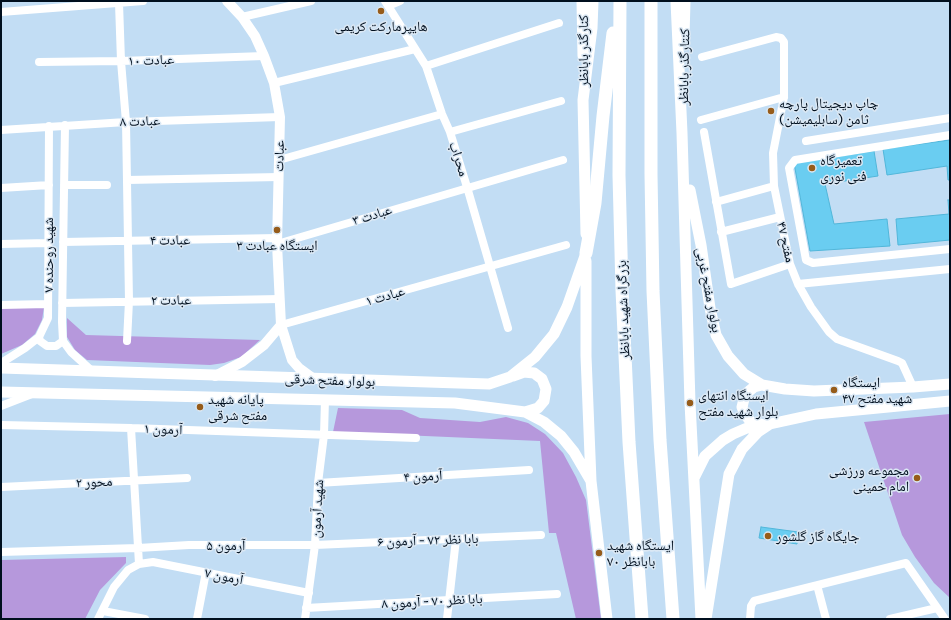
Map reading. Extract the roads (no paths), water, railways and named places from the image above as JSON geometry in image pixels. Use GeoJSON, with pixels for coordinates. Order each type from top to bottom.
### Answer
{"type":"FeatureCollection","features":[{"type":"Feature","properties":{"kind":"highway"},"geometry":{"type":"LineString","coordinates":[[586,253],[595,203],[603,116],[617,1]]}},
{"type":"Feature","properties":{"kind":"highway","name":"بزرگراه شهید بابانظر"},"geometry":{"type":"LineString","coordinates":[[620,1],[619,175],[622,290],[629,442],[642,619]]}},
{"type":"Feature","properties":{"kind":"highway"},"geometry":{"type":"LineString","coordinates":[[651,1],[653,291],[660,440],[673,619]]}},
{"type":"Feature","properties":{"kind":"main road","name":"کنارگذر بابانظر"},"geometry":{"type":"LineString","coordinates":[[582,1],[583,100]]}},
{"type":"Feature","properties":{"kind":"main road"},"geometry":{"type":"LineString","coordinates":[[593,1],[592,28],[583,100],[586,253],[586,356],[591,481],[606,616]]}},
{"type":"Feature","properties":{"kind":"main road"},"geometry":{"type":"LineString","coordinates":[[676,1],[682,133],[690,403],[701,619]]}},
{"type":"Feature","properties":{"kind":"main road","name":"کنتارگذر بابانظر"},"geometry":{"type":"LineString","coordinates":[[682,133],[685,1]]}},
{"type":"Feature","properties":{"kind":"main road","name":"بولوار مفتح غربی"},"geometry":{"type":"LineString","coordinates":[[682,133],[692,203],[701,245],[710,308],[716,335],[728,356],[744,374],[762,385],[785,389],[814,391],[950,384]]}},
{"type":"Feature","properties":{"kind":"main road","name":"بولوار مفتح شرقی"},"geometry":{"type":"LineString","coordinates":[[1,368],[489,384],[510,377],[535,357],[554,334],[567,307],[586,253]]}},
{"type":"Feature","properties":{"kind":"main road"},"geometry":{"type":"LineString","coordinates":[[510,377],[524,372],[534,374],[542,380],[546,389],[544,401],[538,408],[525,412]]}},
{"type":"Feature","properties":{"kind":"main road"},"geometry":{"type":"LineString","coordinates":[[762,385],[754,387],[748,392],[742,407],[745,414],[754,424],[770,424]]}},
{"type":"Feature","properties":{"kind":"main road","name":"بولوار مفتح شرقی"},"geometry":{"type":"LineString","coordinates":[[1,392],[454,403],[525,412],[544,422],[561,436],[574,452],[591,481]]}},
{"type":"Feature","properties":{"kind":"main road"},"geometry":{"type":"LineString","coordinates":[[694,478],[705,456],[723,440],[747,428],[816,414],[950,401]]}},
{"type":"Feature","properties":{"kind":"main road"},"geometry":{"type":"LineString","coordinates":[[706,619],[729,474],[742,448],[758,432],[770,424]]}},
{"type":"Feature","properties":{"kind":"street"},"geometry":{"type":"LineString","coordinates":[[1,12],[39,5],[143,1]]}},
{"type":"Feature","properties":{"kind":"street","name":"عبادت"},"geometry":{"type":"LineString","coordinates":[[227,1],[242,17],[255,36],[274,83],[280,117],[277,241],[281,325],[292,360],[299,368],[314,379]]}},
{"type":"Feature","properties":{"kind":"street"},"geometry":{"type":"LineString","coordinates":[[242,17],[311,1]]}},
{"type":"Feature","properties":{"kind":"street"},"geometry":{"type":"LineString","coordinates":[[386,3],[400,1]]}},
{"type":"Feature","properties":{"kind":"street"},"geometry":{"type":"LineString","coordinates":[[119,3],[121,61],[126,122],[129,301],[127,341]]}},
{"type":"Feature","properties":{"kind":"street","name":"محراب"},"geometry":{"type":"LineString","coordinates":[[386,3],[426,66],[468,187],[508,328]]}},
{"type":"Feature","properties":{"kind":"street"},"geometry":{"type":"LineString","coordinates":[[426,66],[559,22]]}},
{"type":"Feature","properties":{"kind":"street","name":"مفتح ۴۷"},"geometry":{"type":"LineString","coordinates":[[702,58],[776,37],[781,38],[784,42],[784,97],[773,153],[774,186],[790,264],[798,284],[811,307],[832,336],[898,361],[904,367],[913,387]]}},
{"type":"Feature","properties":{"kind":"street"},"geometry":{"type":"LineString","coordinates":[[274,83],[415,49]]}},
{"type":"Feature","properties":{"kind":"street","name":"عبادت ۱۰"},"geometry":{"type":"LineString","coordinates":[[39,62],[264,56]]}},
{"type":"Feature","properties":{"kind":"street"},"geometry":{"type":"LineString","coordinates":[[701,120],[784,97]]}},
{"type":"Feature","properties":{"kind":"street"},"geometry":{"type":"LineString","coordinates":[[450,132],[560,101]]}},
{"type":"Feature","properties":{"kind":"street"},"geometry":{"type":"LineString","coordinates":[[279,160],[442,114]]}},
{"type":"Feature","properties":{"kind":"street","name":"عبادت ۸"},"geometry":{"type":"LineString","coordinates":[[1,130],[126,122],[280,117]]}},
{"type":"Feature","properties":{"kind":"street"},"geometry":{"type":"LineString","coordinates":[[806,141],[950,118]]}},
{"type":"Feature","properties":{"kind":"street","name":"شهید روحنده ۷"},"geometry":{"type":"LineString","coordinates":[[63,341],[62,303],[65,125]]}},
{"type":"Feature","properties":{"kind":"street","name":"شهید روحنده ۷"},"geometry":{"type":"LineString","coordinates":[[1,363],[39,337],[48,318],[50,126]]}},
{"type":"Feature","properties":{"kind":"street"},"geometry":{"type":"LineString","coordinates":[[704,132],[731,284],[790,264]]}},
{"type":"Feature","properties":{"kind":"street"},"geometry":{"type":"LineString","coordinates":[[950,135],[795,160],[788,168],[806,260],[813,263],[950,250]]}},
{"type":"Feature","properties":{"kind":"street","name":"عبادت ۳"},"geometry":{"type":"LineString","coordinates":[[277,241],[563,160]]}},
{"type":"Feature","properties":{"kind":"street"},"geometry":{"type":"LineString","coordinates":[[127,180],[279,177]]}},
{"type":"Feature","properties":{"kind":"street"},"geometry":{"type":"LineString","coordinates":[[1,188],[49,185]]}},
{"type":"Feature","properties":{"kind":"street"},"geometry":{"type":"LineString","coordinates":[[64,185],[107,185]]}},
{"type":"Feature","properties":{"kind":"street"},"geometry":{"type":"LineString","coordinates":[[716,202],[774,186]]}},
{"type":"Feature","properties":{"kind":"street"},"geometry":{"type":"LineString","coordinates":[[722,232],[780,217]]}},
{"type":"Feature","properties":{"kind":"street","name":"عبادت ۴"},"geometry":{"type":"LineString","coordinates":[[63,242],[277,241]]}},
{"type":"Feature","properties":{"kind":"street"},"geometry":{"type":"LineString","coordinates":[[1,244],[48,243]]}},
{"type":"Feature","properties":{"kind":"street","name":"عبادت ۱"},"geometry":{"type":"LineString","coordinates":[[281,325],[566,245]]}},
{"type":"Feature","properties":{"kind":"street"},"geometry":{"type":"LineString","coordinates":[[798,284],[950,269]]}},
{"type":"Feature","properties":{"kind":"street","name":"عبادت ۲"},"geometry":{"type":"LineString","coordinates":[[62,303],[280,299]]}},
{"type":"Feature","properties":{"kind":"street"},"geometry":{"type":"LineString","coordinates":[[1,305],[48,304]]}},
{"type":"Feature","properties":{"kind":"street"},"geometry":{"type":"LineString","coordinates":[[214,376],[242,362],[264,345],[281,325]]}},
{"type":"Feature","properties":{"kind":"street"},"geometry":{"type":"LineString","coordinates":[[39,337],[43,344],[51,347],[60,344],[63,341],[71,352],[92,371]]}},
{"type":"Feature","properties":{"kind":"street"},"geometry":{"type":"LineString","coordinates":[[1,406],[35,393]]}},
{"type":"Feature","properties":{"kind":"street","name":"شهید آرمون"},"geometry":{"type":"LineString","coordinates":[[305,619],[315,545],[318,483],[324,435],[325,399]]}},
{"type":"Feature","properties":{"kind":"street","name":"آرمون ۱"},"geometry":{"type":"LineString","coordinates":[[2,425],[416,438]]}},
{"type":"Feature","properties":{"kind":"street"},"geometry":{"type":"LineString","coordinates":[[98,619],[114,587],[128,570],[139,564],[131,428]]}},
{"type":"Feature","properties":{"kind":"street","name":"آرمون ۴"},"geometry":{"type":"LineString","coordinates":[[318,483],[529,470]]}},
{"type":"Feature","properties":{"kind":"street","name":"محور ۲"},"geometry":{"type":"LineString","coordinates":[[1,487],[187,478]]}},
{"type":"Feature","properties":{"kind":"street","name":"بابا نظر ۷۲ - آرمون ۶"},"geometry":{"type":"LineString","coordinates":[[315,545],[541,535]]}},
{"type":"Feature","properties":{"kind":"street"},"geometry":{"type":"LineString","coordinates":[[447,619],[456,539]]}},
{"type":"Feature","properties":{"kind":"street","name":"آرمون ۵"},"geometry":{"type":"LineString","coordinates":[[1,552],[189,545],[315,545]]}},
{"type":"Feature","properties":{"kind":"street","name":"آرمون ۷"},"geometry":{"type":"LineString","coordinates":[[139,564],[153,562],[308,593]]}},
{"type":"Feature","properties":{"kind":"street"},"geometry":{"type":"LineString","coordinates":[[750,619],[751,606],[754,601],[906,563],[945,619]]}},
{"type":"Feature","properties":{"kind":"street"},"geometry":{"type":"LineString","coordinates":[[197,619],[206,572]]}},
{"type":"Feature","properties":{"kind":"street"},"geometry":{"type":"LineString","coordinates":[[816,585],[826,619]]}},
{"type":"Feature","properties":{"kind":"street","name":"بابا نظر ۷۰ - آرمون ۸"},"geometry":{"type":"LineString","coordinates":[[306,608],[557,594]]}},
{"type":"Feature","properties":{"kind":"street"},"geometry":{"type":"LineString","coordinates":[[890,619],[937,608]]}},
{"type":"Feature","properties":{"kind":"street"},"geometry":{"type":"LineString","coordinates":[[103,611],[145,619]]}},
{"type":"Feature","properties":{"kind":"place","name":"هایپرمارکت کریمی"},"geometry":{"type":"Point","coordinates":[381,11]}},
{"type":"Feature","properties":{"kind":"place","name":"چاپ دیجیتال پارچه ثامن (سابلیمیشن)"},"geometry":{"type":"Point","coordinates":[771,111]}},
{"type":"Feature","properties":{"kind":"place","name":"تعمیرگاه فنی نوری"},"geometry":{"type":"Point","coordinates":[812,168]}},
{"type":"Feature","properties":{"kind":"place","name":"ایستگاه عبادت ۳"},"geometry":{"type":"Point","coordinates":[277,230]}},
{"type":"Feature","properties":{"kind":"place","name":"ایستگاه شهید مفتح ۴۷"},"geometry":{"type":"Point","coordinates":[834,390]}},
{"type":"Feature","properties":{"kind":"place","name":"ایستگاه انتهای بلوار شهید مفتح"},"geometry":{"type":"Point","coordinates":[690,403]}},
{"type":"Feature","properties":{"kind":"place","name":"پایانه شهید مفتح شرقی"},"geometry":{"type":"Point","coordinates":[200,407]}},
{"type":"Feature","properties":{"kind":"place","name":"مجموعه ورزشی امام خمینی"},"geometry":{"type":"Point","coordinates":[917,478]}},
{"type":"Feature","properties":{"kind":"place","name":"جایگاه گاز گلشور"},"geometry":{"type":"Point","coordinates":[768,536]}},
{"type":"Feature","properties":{"kind":"place","name":"ایستگاه شهید بابانظر ۷۰"},"geometry":{"type":"Point","coordinates":[599,553]}}]}
